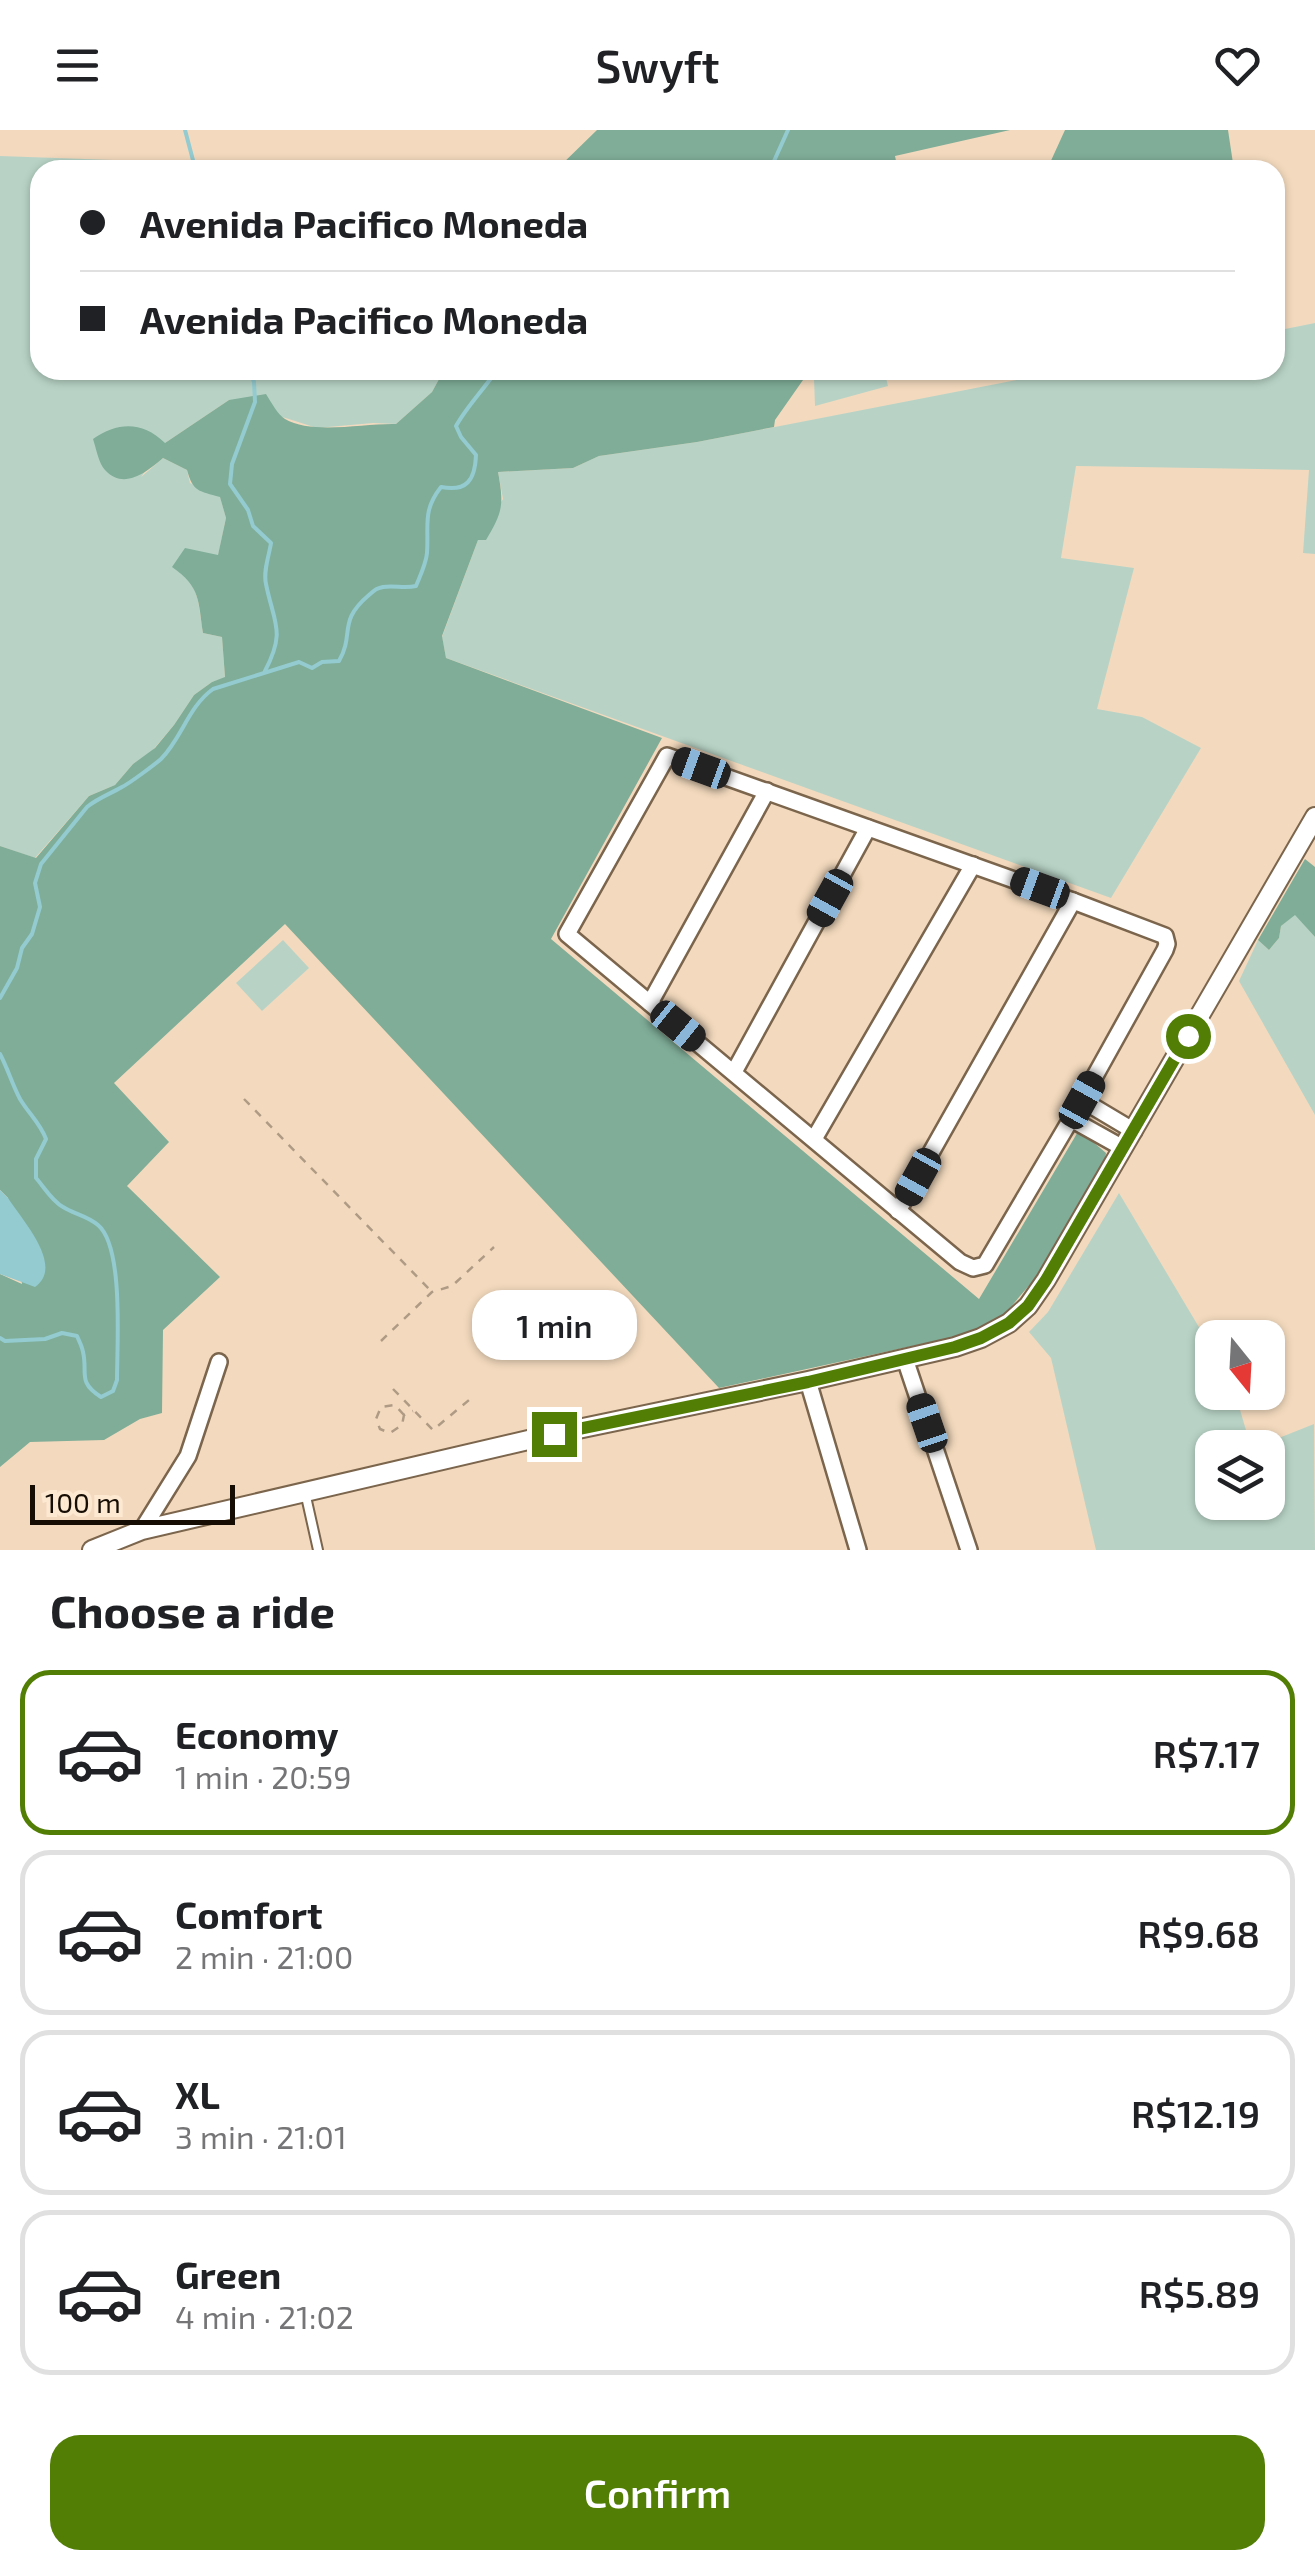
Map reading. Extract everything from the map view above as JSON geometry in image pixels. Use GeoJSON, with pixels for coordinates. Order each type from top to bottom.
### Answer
{"type":"FeatureCollection","features":[{"type":"Feature","properties":{"kind":"street"},"geometry":{"type":"LineString","coordinates":[[668,756],[868,828],[1162,934],[1167,944],[986,1266],[972,1268],[960,1262],[567,934],[668,756]]}},
{"type":"Feature","properties":{"kind":"street"},"geometry":{"type":"LineString","coordinates":[[650,1003],[767,792]]}},
{"type":"Feature","properties":{"kind":"street"},"geometry":{"type":"LineString","coordinates":[[92,1550],[142,1530],[554,1434],[905,1359],[981,1338],[1009,1323],[1028,1306],[1124,1148],[1315,817]]}},
{"type":"Feature","properties":{"kind":"street"},"geometry":{"type":"LineString","coordinates":[[734,1072],[868,828]]}},
{"type":"Feature","properties":{"kind":"street"},"geometry":{"type":"LineString","coordinates":[[814,1139],[973,864]]}},
{"type":"Feature","properties":{"kind":"street"},"geometry":{"type":"LineString","coordinates":[[898,1211],[1073,900]]}},
{"type":"Feature","properties":{"kind":"street"},"geometry":{"type":"LineString","coordinates":[[1082,1100],[1134,1130]]}},
{"type":"Feature","properties":{"kind":"street"},"geometry":{"type":"LineString","coordinates":[[1071,1119],[1124,1148]]}},
{"type":"Feature","properties":{"kind":"street"},"geometry":{"type":"LineString","coordinates":[[905,1359],[970,1550]]}},
{"type":"Feature","properties":{"kind":"street"},"geometry":{"type":"LineString","coordinates":[[142,1530],[196,1439],[219,1362]]}},
{"type":"Feature","properties":{"kind":"street"},"geometry":{"type":"LineString","coordinates":[[808,1382],[858,1550]]}},
{"type":"Feature","properties":{"kind":"lane"},"geometry":{"type":"LineString","coordinates":[[305,1492],[318,1550]]}},
{"type":"Feature","properties":{"kind":"path"},"geometry":{"type":"LineString","coordinates":[[244,1098],[432,1292]]}},
{"type":"Feature","properties":{"kind":"path"},"geometry":{"type":"LineString","coordinates":[[381,1340],[432,1292],[452,1286],[494,1247]]}},
{"type":"Feature","properties":{"kind":"path"},"geometry":{"type":"LineString","coordinates":[[393,1388],[433,1430],[475,1395]]}},
{"type":"Feature","properties":{"kind":"path"},"geometry":{"type":"LineString","coordinates":[[395,1406],[399,1396]]}},
{"type":"Feature","properties":{"kind":"path"},"geometry":{"type":"LineString","coordinates":[[395,1406],[404,1415],[402,1426],[390,1433],[380,1429],[376,1419],[381,1407],[395,1406]]}},
{"type":"Feature","properties":{"kind":"path"},"geometry":{"type":"LineString","coordinates":[[404,1415],[414,1411]]}},
{"type":"Feature","properties":{"kind":"green space"},"geometry":{"type":"Polygon","coordinates":[[[597,130],[1010,130],[895,156],[896,160],[566,160],[597,130]]]}},
{"type":"Feature","properties":{"kind":"green space"},"geometry":{"type":"Polygon","coordinates":[[[1065,130],[1228,130],[1232,160],[1051,160],[1065,130]]]}},
{"type":"Feature","properties":{"kind":"green space"},"geometry":{"type":"Polygon","coordinates":[[[0,156],[113,160],[30,160],[30,380],[439,380],[432,392],[396,424],[317,428],[229,400],[165,443],[141,477],[163,458],[187,470],[190,483],[220,496],[226,518],[218,556],[191,580],[203,633],[222,637],[225,678],[194,695],[152,751],[133,764],[115,785],[89,796],[35,858],[0,846],[0,156]]]}},
{"type":"Feature","properties":{"kind":"green space"},"geometry":{"type":"Polygon","coordinates":[[[1315,323],[1315,554],[1303,553],[1309,470],[1076,466],[1061,558],[1134,568],[1097,709],[1142,717],[1201,748],[1111,898],[446,658],[442,637],[478,540],[503,499],[498,472],[573,468],[599,456],[697,442],[1016,380],[1285,380],[1285,329],[1315,323]]]}},
{"type":"Feature","properties":{"kind":"green space"},"geometry":{"type":"Polygon","coordinates":[[[439,380],[803,380],[774,427],[599,456],[573,468],[498,472],[499,515],[486,540],[478,540],[442,636],[446,658],[662,738],[551,939],[979,1299],[1079,1130],[1106,1153],[1105,1160],[1034,1280],[1006,1313],[985,1327],[719,1388],[285,924],[114,1083],[169,1142],[127,1186],[220,1277],[163,1330],[162,1413],[140,1419],[104,1440],[30,1442],[0,1467],[0,1274],[22,1284],[8,1198],[0,1190],[0,846],[36,858],[89,796],[115,785],[133,764],[155,748],[194,695],[225,677],[222,637],[203,633],[193,588],[172,567],[185,548],[218,555],[226,518],[220,497],[198,490],[187,470],[163,458],[136,477],[112,476],[101,464],[93,439],[112,429],[130,426],[148,431],[165,443],[229,400],[266,394],[282,417],[296,424],[396,424],[432,392],[439,380]]]}},
{"type":"Feature","properties":{"kind":"green space"},"geometry":{"type":"Polygon","coordinates":[[[814,380],[886,380],[888,386],[815,406],[814,380]]]}},
{"type":"Feature","properties":{"kind":"green space"},"geometry":{"type":"Polygon","coordinates":[[[1305,859],[1315,867],[1315,937],[1295,915],[1281,926],[1279,938],[1269,950],[1258,940],[1305,859]]]}},
{"type":"Feature","properties":{"kind":"green space"},"geometry":{"type":"Polygon","coordinates":[[[1295,914],[1315,937],[1315,1115],[1239,981],[1258,940],[1269,950],[1279,938],[1281,926],[1295,914]]]}},
{"type":"Feature","properties":{"kind":"green space"},"geometry":{"type":"Polygon","coordinates":[[[283,940],[309,968],[262,1011],[236,983],[283,940]]]}},
{"type":"Feature","properties":{"kind":"green space"},"geometry":{"type":"Polygon","coordinates":[[[1119,1193],[1195,1320],[1195,1410],[1240,1410],[1246,1430],[1195,1430],[1195,1520],[1285,1520],[1285,1436],[1314,1424],[1315,1550],[1096,1550],[1051,1358],[1029,1332],[1048,1312],[1119,1193]]]}},
{"type":"Feature","properties":{"kind":"water"},"geometry":{"type":"Polygon","coordinates":[[[0,1190],[31,1230],[43,1255],[43,1278],[35,1287],[0,1274],[0,1190]]]}},
{"type":"Feature","properties":{"kind":"waterway"},"geometry":{"type":"LineString","coordinates":[[185,130],[193,160]]}},
{"type":"Feature","properties":{"kind":"waterway"},"geometry":{"type":"LineString","coordinates":[[774,160],[788,130]]}},
{"type":"Feature","properties":{"kind":"waterway"},"geometry":{"type":"LineString","coordinates":[[253,380],[255,402],[232,464],[230,484],[248,510],[253,526],[271,543],[265,579],[277,636],[265,671]]}},
{"type":"Feature","properties":{"kind":"waterway"},"geometry":{"type":"LineString","coordinates":[[0,998],[32,934],[40,907],[35,883],[41,864],[87,807],[161,759],[197,705],[213,689],[299,662],[312,668],[322,662],[339,661],[350,620],[359,604],[380,588],[416,586],[426,557],[428,519],[435,496],[441,487],[463,486],[474,471],[476,455],[456,426],[489,380]]}},
{"type":"Feature","properties":{"kind":"waterway"},"geometry":{"type":"LineString","coordinates":[[0,1054],[20,1099],[46,1139],[36,1159],[36,1178],[59,1204],[98,1225],[112,1254],[117,1298],[117,1380],[113,1391],[101,1397],[89,1387],[77,1336],[62,1333],[45,1339],[0,1338]]}},
{"type":"Feature","properties":{"kind":"route"},"geometry":{"type":"LineString","coordinates":[[554,1434],[808,1382],[955,1347],[1009,1323],[1028,1306],[1046,1280],[1188,1036]]}}]}
